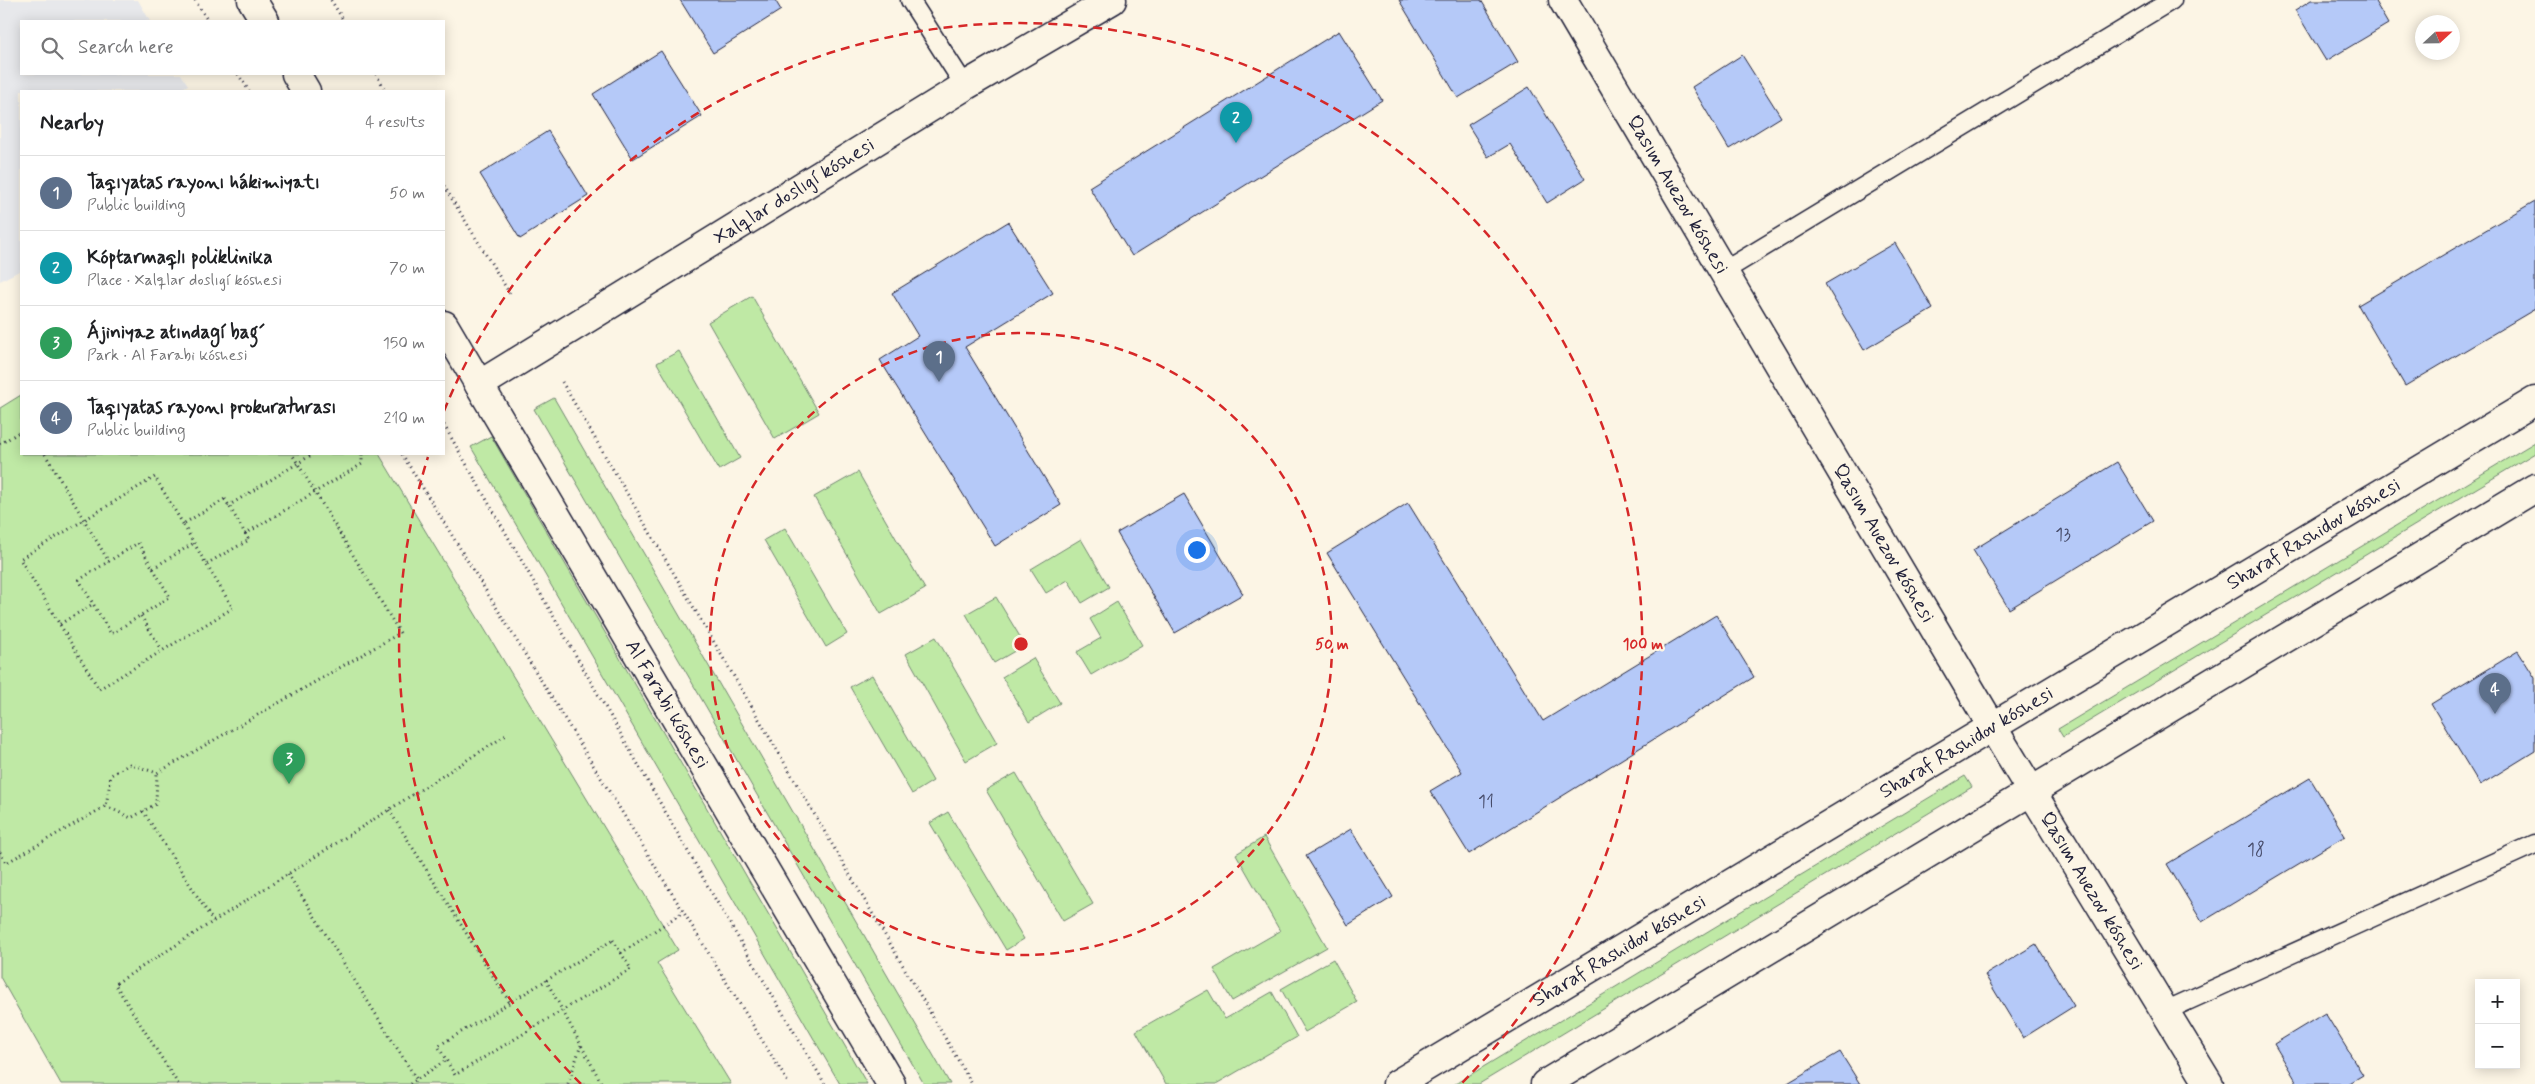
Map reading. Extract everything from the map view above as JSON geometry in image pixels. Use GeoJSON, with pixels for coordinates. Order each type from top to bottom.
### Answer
{"type":"FeatureCollection","features":[{"type":"Feature","properties":{"kind":"street"},"geometry":{"type":"LineString","coordinates":[[252,0],[264,20]]}},
{"type":"Feature","properties":{"kind":"street","name":"Xalqlar doslıǵı kóshesi"},"geometry":{"type":"LineString","coordinates":[[479,386],[965,86],[1112,0]]}},
{"type":"Feature","properties":{"kind":"street","name":"Qasım Auezov kóshesi"},"geometry":{"type":"LineString","coordinates":[[1563,0],[1993,728],[2210,1084]]}},
{"type":"Feature","properties":{"kind":"street"},"geometry":{"type":"LineString","coordinates":[[297,75],[305,90]]}},
{"type":"Feature","properties":{"kind":"street","name":"Al Farabi kóshesi"},"geometry":{"type":"LineString","coordinates":[[445,327],[891,1084]]}},
{"type":"Feature","properties":{"kind":"street","name":"Sharaf Rashidov kóshesi"},"geometry":{"type":"LineString","coordinates":[[1397,1084],[2535,401]]}},
{"type":"Feature","properties":{"kind":"street"},"geometry":{"type":"LineString","coordinates":[[1561,1080],[2535,488]]}},
{"type":"Feature","properties":{"kind":"lane"},"geometry":{"type":"LineString","coordinates":[[910,0],[965,86]]}},
{"type":"Feature","properties":{"kind":"lane"},"geometry":{"type":"LineString","coordinates":[[1724,271],[2172,0]]}},
{"type":"Feature","properties":{"kind":"lane"},"geometry":{"type":"LineString","coordinates":[[2165,1011],[2535,844]]}},
{"type":"Feature","properties":{"kind":"path"},"geometry":{"type":"LineString","coordinates":[[195,0],[207,20]]}},
{"type":"Feature","properties":{"kind":"path"},"geometry":{"type":"LineString","coordinates":[[331,0],[343,20]]}},
{"type":"Feature","properties":{"kind":"path"},"geometry":{"type":"LineString","coordinates":[[239,75],[248,90]]}},
{"type":"Feature","properties":{"kind":"path"},"geometry":{"type":"LineString","coordinates":[[377,75],[385,90]]}},
{"type":"Feature","properties":{"kind":"path"},"geometry":{"type":"LineString","coordinates":[[445,188],[510,294]]}},
{"type":"Feature","properties":{"kind":"path"},"geometry":{"type":"LineString","coordinates":[[562,382],[972,1084]]}},
{"type":"Feature","properties":{"kind":"path"},"geometry":{"type":"LineString","coordinates":[[445,427],[714,897],[825,1084]]}},
{"type":"Feature","properties":{"kind":"path"},"geometry":{"type":"LineString","coordinates":[[0,444],[20,432]]}},
{"type":"Feature","properties":{"kind":"path"},"geometry":{"type":"LineString","coordinates":[[46,455],[109,562]]}},
{"type":"Feature","properties":{"kind":"path"},"geometry":{"type":"LineString","coordinates":[[106,806],[111,775],[130,764],[157,773],[400,633],[293,455]]}},
{"type":"Feature","properties":{"kind":"path"},"geometry":{"type":"LineString","coordinates":[[228,506],[311,455]]}},
{"type":"Feature","properties":{"kind":"path"},"geometry":{"type":"LineString","coordinates":[[245,534],[362,464],[362,455]]}},
{"type":"Feature","properties":{"kind":"path"},"geometry":{"type":"LineString","coordinates":[[403,455],[789,1084]]}},
{"type":"Feature","properties":{"kind":"path"},"geometry":{"type":"LineString","coordinates":[[155,477],[183,524],[233,608],[98,689],[20,559],[155,477]]}},
{"type":"Feature","properties":{"kind":"path"},"geometry":{"type":"LineString","coordinates":[[183,524],[225,499],[248,540],[206,564]]}},
{"type":"Feature","properties":{"kind":"path"},"geometry":{"type":"LineString","coordinates":[[153,568],[194,543]]}},
{"type":"Feature","properties":{"kind":"path"},"geometry":{"type":"LineString","coordinates":[[138,544],[170,597],[111,634],[78,580],[109,562],[138,544]]}},
{"type":"Feature","properties":{"kind":"path"},"geometry":{"type":"LineString","coordinates":[[60,624],[93,604]]}},
{"type":"Feature","properties":{"kind":"path"},"geometry":{"type":"LineString","coordinates":[[141,616],[162,650]]}},
{"type":"Feature","properties":{"kind":"path"},"geometry":{"type":"LineString","coordinates":[[178,1084],[115,984],[508,734]]}},
{"type":"Feature","properties":{"kind":"path"},"geometry":{"type":"LineString","coordinates":[[106,806],[131,818],[156,804],[157,773]]}},
{"type":"Feature","properties":{"kind":"path"},"geometry":{"type":"LineString","coordinates":[[0,852],[6,863],[106,806]]}},
{"type":"Feature","properties":{"kind":"path"},"geometry":{"type":"LineString","coordinates":[[389,810],[510,1003]]}},
{"type":"Feature","properties":{"kind":"path"},"geometry":{"type":"LineString","coordinates":[[144,811],[213,921]]}},
{"type":"Feature","properties":{"kind":"path"},"geometry":{"type":"LineString","coordinates":[[288,874],[417,1080]]}},
{"type":"Feature","properties":{"kind":"path"},"geometry":{"type":"LineString","coordinates":[[621,953],[683,912]]}},
{"type":"Feature","properties":{"kind":"path"},"geometry":{"type":"LineString","coordinates":[[613,940],[631,969],[455,1075],[438,1046],[546,980],[613,940]]}},
{"type":"Feature","properties":{"kind":"path"},"geometry":{"type":"LineString","coordinates":[[546,980],[602,1084]]}},
{"type":"Feature","properties":{"kind":"path"},"geometry":{"type":"LineString","coordinates":[[568,1084],[581,1045]]}},
{"type":"Feature","properties":{"kind":"path"},"geometry":{"type":"LineString","coordinates":[[410,1084],[446,1060]]}},
{"type":"Feature","properties":{"kind":"shaded area"},"geometry":{"type":"Polygon","coordinates":[[[0,0],[138,0],[149,20],[20,20],[20,75],[182,75],[188,85],[179,90],[20,90],[20,271],[0,281],[0,0]]]}},
{"type":"Feature","properties":{"kind":"green space"},"geometry":{"type":"Polygon","coordinates":[[[752,296],[819,413],[775,439],[708,322],[752,296]]]}},
{"type":"Feature","properties":{"kind":"green space"},"geometry":{"type":"Polygon","coordinates":[[[679,351],[740,458],[719,470],[657,363],[679,351]]]}},
{"type":"Feature","properties":{"kind":"green space"},"geometry":{"type":"Polygon","coordinates":[[[20,396],[20,455],[380,455],[678,950],[657,963],[731,1084],[61,1084],[0,977],[0,408],[20,396]]]}},
{"type":"Feature","properties":{"kind":"green space"},"geometry":{"type":"Polygon","coordinates":[[[554,398],[950,1084],[924,1084],[534,409],[554,398]]]}},
{"type":"Feature","properties":{"kind":"green space"},"geometry":{"type":"Polygon","coordinates":[[[491,436],[867,1084],[840,1084],[471,447],[491,436]]]}},
{"type":"Feature","properties":{"kind":"green space"},"geometry":{"type":"Polygon","coordinates":[[[2535,442],[2535,453],[2063,737],[2058,729],[2535,442]]]}},
{"type":"Feature","properties":{"kind":"green space"},"geometry":{"type":"Polygon","coordinates":[[[858,472],[925,589],[881,614],[814,497],[858,472]]]}},
{"type":"Feature","properties":{"kind":"green space"},"geometry":{"type":"Polygon","coordinates":[[[785,528],[847,634],[826,647],[764,540],[785,528]]]}},
{"type":"Feature","properties":{"kind":"green space"},"geometry":{"type":"Polygon","coordinates":[[[1081,539],[1109,587],[1082,603],[1068,580],[1046,593],[1031,569],[1081,539]]]}},
{"type":"Feature","properties":{"kind":"green space"},"geometry":{"type":"Polygon","coordinates":[[[996,597],[1025,645],[994,663],[966,614],[996,597]]]}},
{"type":"Feature","properties":{"kind":"green space"},"geometry":{"type":"Polygon","coordinates":[[[1117,602],[1142,645],[1091,675],[1077,652],[1101,638],[1090,619],[1117,602]]]}},
{"type":"Feature","properties":{"kind":"green space"},"geometry":{"type":"Polygon","coordinates":[[[936,637],[997,743],[966,761],[906,654],[936,637]]]}},
{"type":"Feature","properties":{"kind":"green space"},"geometry":{"type":"Polygon","coordinates":[[[1033,658],[1060,703],[1029,722],[1002,677],[1033,658]]]}},
{"type":"Feature","properties":{"kind":"green space"},"geometry":{"type":"Polygon","coordinates":[[[872,675],[933,781],[912,794],[850,687],[872,675]]]}},
{"type":"Feature","properties":{"kind":"green space"},"geometry":{"type":"Polygon","coordinates":[[[1016,773],[1093,904],[1063,921],[986,790],[1016,773]]]}},
{"type":"Feature","properties":{"kind":"green space"},"geometry":{"type":"Polygon","coordinates":[[[1965,776],[1972,787],[1479,1084],[1455,1084],[1965,776]]]}},
{"type":"Feature","properties":{"kind":"green space"},"geometry":{"type":"Polygon","coordinates":[[[948,812],[1024,939],[1006,950],[930,823],[948,812]]]}},
{"type":"Feature","properties":{"kind":"green space"},"geometry":{"type":"Polygon","coordinates":[[[1264,837],[1327,947],[1232,1001],[1214,969],[1280,931],[1236,854],[1264,837]]]}},
{"type":"Feature","properties":{"kind":"green space"},"geometry":{"type":"Polygon","coordinates":[[[1333,959],[1357,1002],[1305,1032],[1281,989],[1333,959]]]}},
{"type":"Feature","properties":{"kind":"green space"},"geometry":{"type":"Polygon","coordinates":[[[1208,990],[1225,1019],[1272,992],[1297,1037],[1216,1084],[1166,1084],[1136,1031],[1208,990]]]}},
{"type":"Feature","properties":{"kind":"building"},"geometry":{"type":"Polygon","coordinates":[[[680,0],[775,0],[781,10],[713,53],[680,0]]]}},
{"type":"Feature","properties":{"kind":"building"},"geometry":{"type":"Polygon","coordinates":[[[1399,0],[1481,0],[1518,62],[1458,98],[1399,0]]]}},
{"type":"Feature","properties":{"kind":"building"},"geometry":{"type":"Polygon","coordinates":[[[2311,0],[2374,0],[2388,24],[2326,61],[2295,10],[2311,0]]]}},
{"type":"Feature","properties":{"kind":"building"},"geometry":{"type":"Polygon","coordinates":[[[1339,31],[1382,100],[1132,256],[1089,187],[1339,31]]]}},
{"type":"Feature","properties":{"kind":"building"},"geometry":{"type":"Polygon","coordinates":[[[661,51],[702,116],[633,159],[593,94],[661,51]]]}},
{"type":"Feature","properties":{"kind":"building"},"geometry":{"type":"Polygon","coordinates":[[[1742,55],[1781,117],[1729,149],[1692,87],[1742,55]]]}},
{"type":"Feature","properties":{"kind":"building"},"geometry":{"type":"Polygon","coordinates":[[[1529,87],[1585,179],[1547,203],[1510,144],[1488,157],[1468,125],[1529,87]]]}},
{"type":"Feature","properties":{"kind":"building"},"geometry":{"type":"Polygon","coordinates":[[[548,131],[588,196],[520,239],[480,174],[548,131]]]}},
{"type":"Feature","properties":{"kind":"building"},"geometry":{"type":"Polygon","coordinates":[[[2535,201],[2535,309],[2405,386],[2358,305],[2535,201]]]}},
{"type":"Feature","properties":{"kind":"building"},"geometry":{"type":"Polygon","coordinates":[[[1008,222],[1053,293],[965,347],[1061,505],[995,546],[880,360],[918,336],[892,293],[1008,222]]]}},
{"type":"Feature","properties":{"kind":"building"},"geometry":{"type":"Polygon","coordinates":[[[1895,243],[1933,309],[1864,350],[1825,284],[1895,243]]]}},
{"type":"Feature","properties":{"kind":"building"},"geometry":{"type":"Polygon","coordinates":[[[2117,462],[2153,521],[2009,609],[1973,550],[2117,462]]]}},
{"type":"Feature","properties":{"kind":"building"},"geometry":{"type":"Polygon","coordinates":[[[1184,494],[1243,594],[1175,633],[1117,533],[1184,494]]]}},
{"type":"Feature","properties":{"kind":"building"},"geometry":{"type":"Polygon","coordinates":[[[1408,503],[1543,721],[1716,615],[1754,677],[1469,854],[1430,791],[1462,772],[1327,553],[1408,503]]]}},
{"type":"Feature","properties":{"kind":"building"},"geometry":{"type":"Polygon","coordinates":[[[2518,651],[2535,678],[2535,751],[2480,785],[2431,704],[2518,651]]]}},
{"type":"Feature","properties":{"kind":"building"},"geometry":{"type":"Polygon","coordinates":[[[2310,778],[2345,836],[2202,922],[2167,864],[2310,778]]]}},
{"type":"Feature","properties":{"kind":"building"},"geometry":{"type":"Polygon","coordinates":[[[1351,829],[1393,897],[1348,925],[1306,856],[1351,829]]]}},
{"type":"Feature","properties":{"kind":"building"},"geometry":{"type":"Polygon","coordinates":[[[2036,944],[2074,1006],[2023,1038],[1985,975],[2036,944]]]}},
{"type":"Feature","properties":{"kind":"building"},"geometry":{"type":"Polygon","coordinates":[[[2325,1013],[2363,1075],[2348,1084],[2298,1084],[2274,1044],[2325,1013]]]}},
{"type":"Feature","properties":{"kind":"building"},"geometry":{"type":"Polygon","coordinates":[[[1840,1052],[1860,1084],[1786,1084],[1840,1052]]]}},
{"type":"Feature","properties":{"kind":"place","name":"Kóptarmaqlı poliklinika"},"geometry":{"type":"Point","coordinates":[1236,143]}},
{"type":"Feature","properties":{"kind":"place","name":"Taqıyatas rayonı hákimiyatı"},"geometry":{"type":"Point","coordinates":[939,382]}},
{"type":"Feature","properties":{"kind":"place","name":"Taqıyatas rayonı prokuraturası"},"geometry":{"type":"Point","coordinates":[2495,714]}},
{"type":"Feature","properties":{"kind":"place","name":"Ájiniyaz atındaǵı baǵ"},"geometry":{"type":"Point","coordinates":[289,784]}}]}
